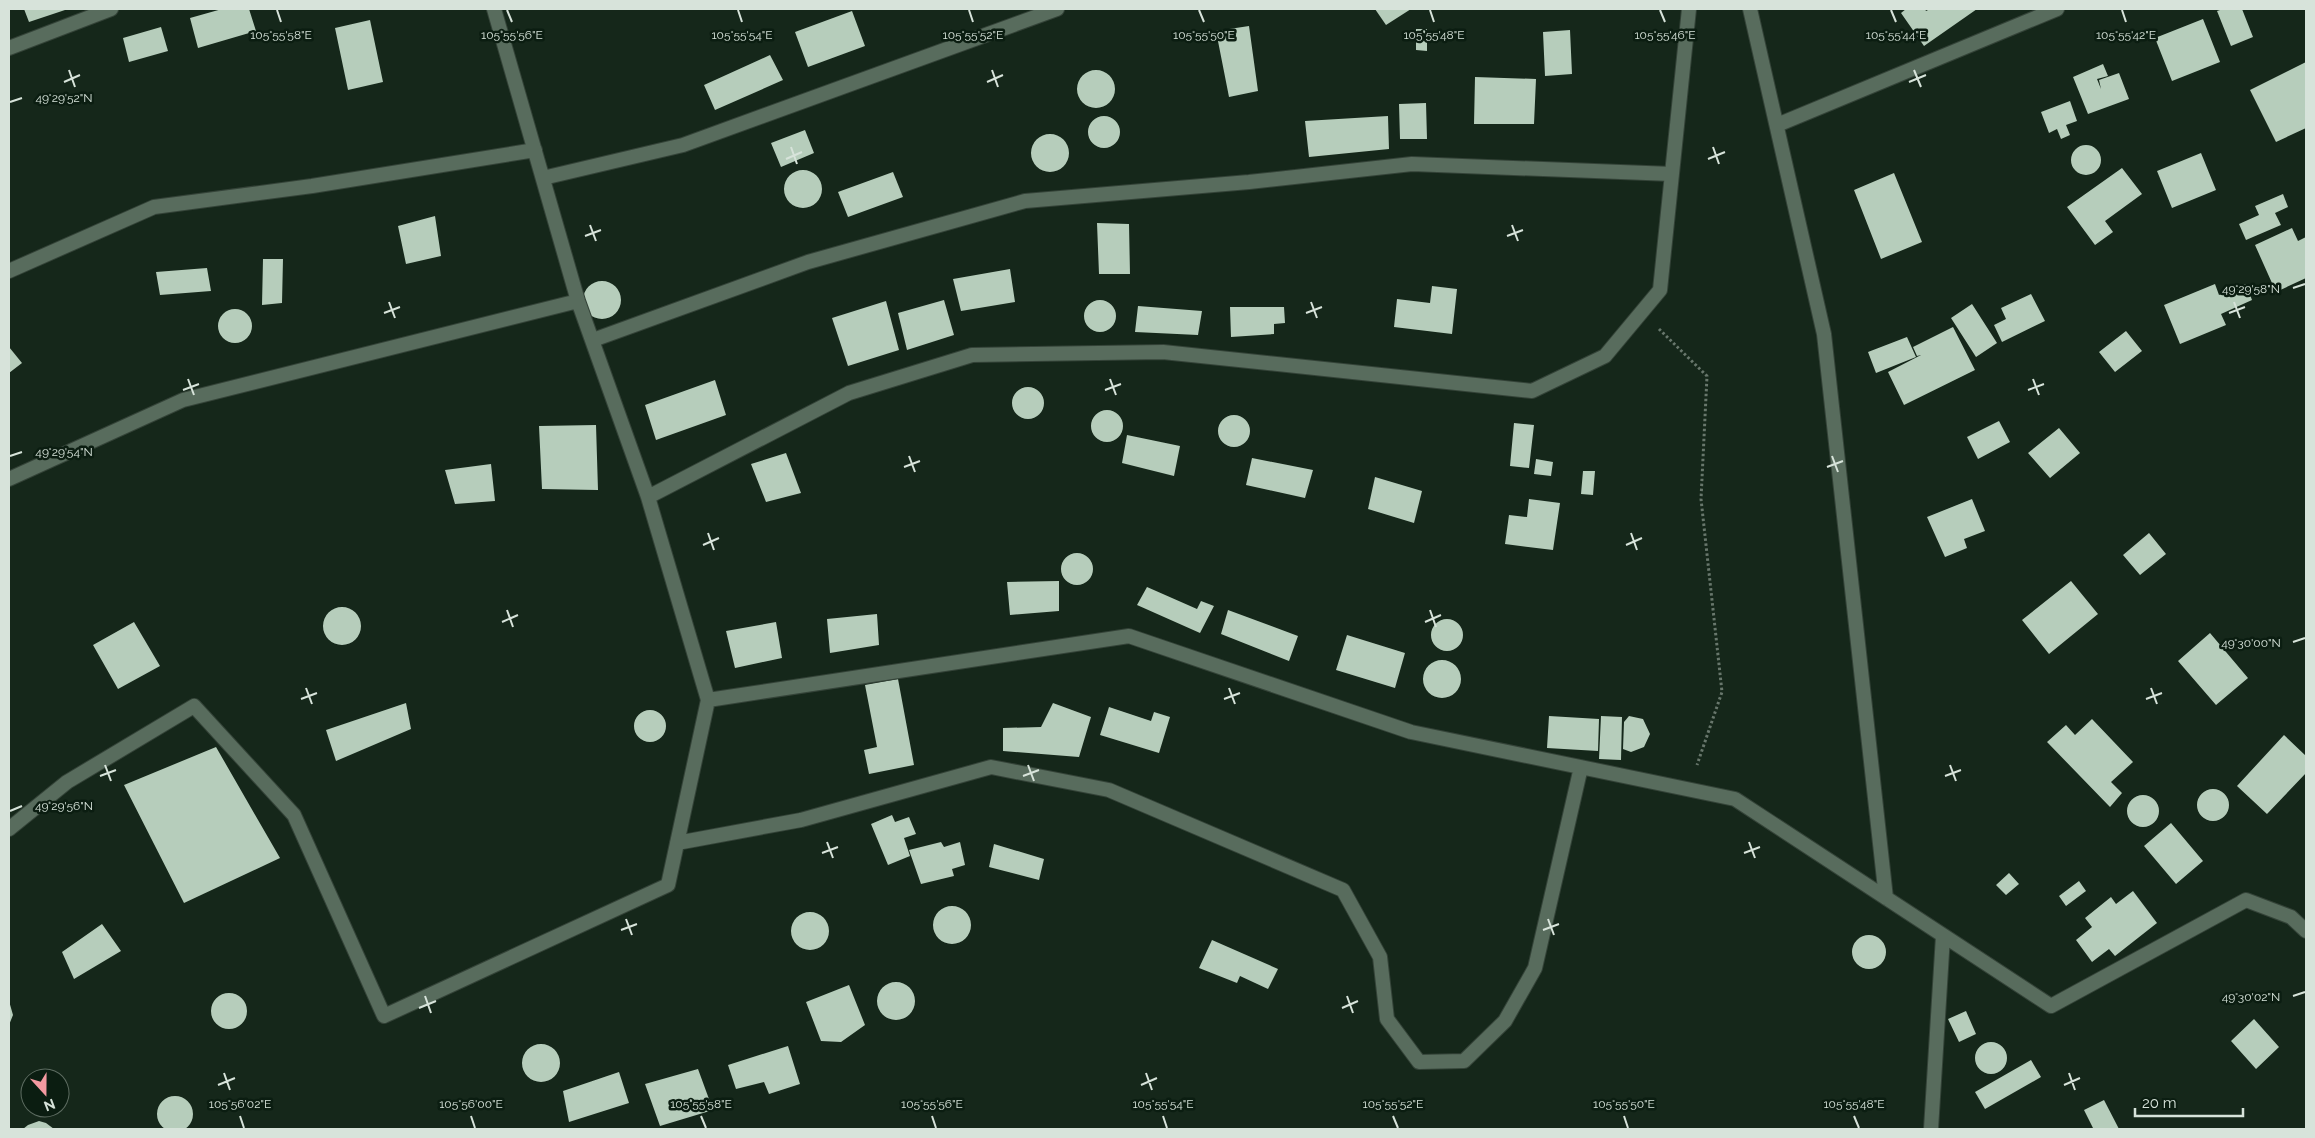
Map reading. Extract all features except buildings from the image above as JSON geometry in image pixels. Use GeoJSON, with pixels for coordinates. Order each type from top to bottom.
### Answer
{"type":"FeatureCollection","features":[{"type":"Feature","properties":{"kind":"street"},"geometry":{"type":"LineString","coordinates":[[9,48],[111,9]]}},
{"type":"Feature","properties":{"kind":"street"},"geometry":{"type":"LineString","coordinates":[[9,829],[67,782],[194,706],[294,815],[384,1016],[668,884],[708,700],[648,497],[578,302],[494,9]]}},
{"type":"Feature","properties":{"kind":"street"},"geometry":{"type":"LineString","coordinates":[[543,178],[684,146],[1057,9]]}},
{"type":"Feature","properties":{"kind":"street"},"geometry":{"type":"LineString","coordinates":[[648,497],[849,393],[972,355],[1163,352],[1532,392],[1605,356],[1660,290],[1689,9]]}},
{"type":"Feature","properties":{"kind":"street"},"geometry":{"type":"LineString","coordinates":[[1750,9],[1824,334],[1886,898]]}},
{"type":"Feature","properties":{"kind":"street"},"geometry":{"type":"LineString","coordinates":[[1777,125],[2057,9]]}},
{"type":"Feature","properties":{"kind":"street"},"geometry":{"type":"LineString","coordinates":[[9,271],[154,207],[312,186],[535,150]]}},
{"type":"Feature","properties":{"kind":"street"},"geometry":{"type":"LineString","coordinates":[[593,340],[808,262],[1025,201],[1249,182],[1412,164],[1672,174]]}},
{"type":"Feature","properties":{"kind":"street"},"geometry":{"type":"LineString","coordinates":[[9,480],[183,400],[578,302]]}},
{"type":"Feature","properties":{"kind":"street"},"geometry":{"type":"LineString","coordinates":[[708,700],[1129,636],[1411,732],[1735,799],[2051,1006],[2246,900],[2291,917],[2306,931]]}},
{"type":"Feature","properties":{"kind":"street"},"geometry":{"type":"LineString","coordinates":[[677,843],[801,820],[991,767],[1109,790],[1344,890],[1380,957],[1387,1019],[1419,1062],[1464,1061],[1505,1021],[1535,968],[1581,767]]}},
{"type":"Feature","properties":{"kind":"street"},"geometry":{"type":"LineString","coordinates":[[1931,1129],[1943,936]]}},
{"type":"Feature","properties":{"kind":"street"},"geometry":{"type":"LineString","coordinates":[[1922,1129],[1933,1096]]}},
{"type":"Feature","properties":{"kind":"path"},"geometry":{"type":"LineString","coordinates":[[1641,312],[1706,376],[1701,499],[1722,692],[1688,789]]}}]}
